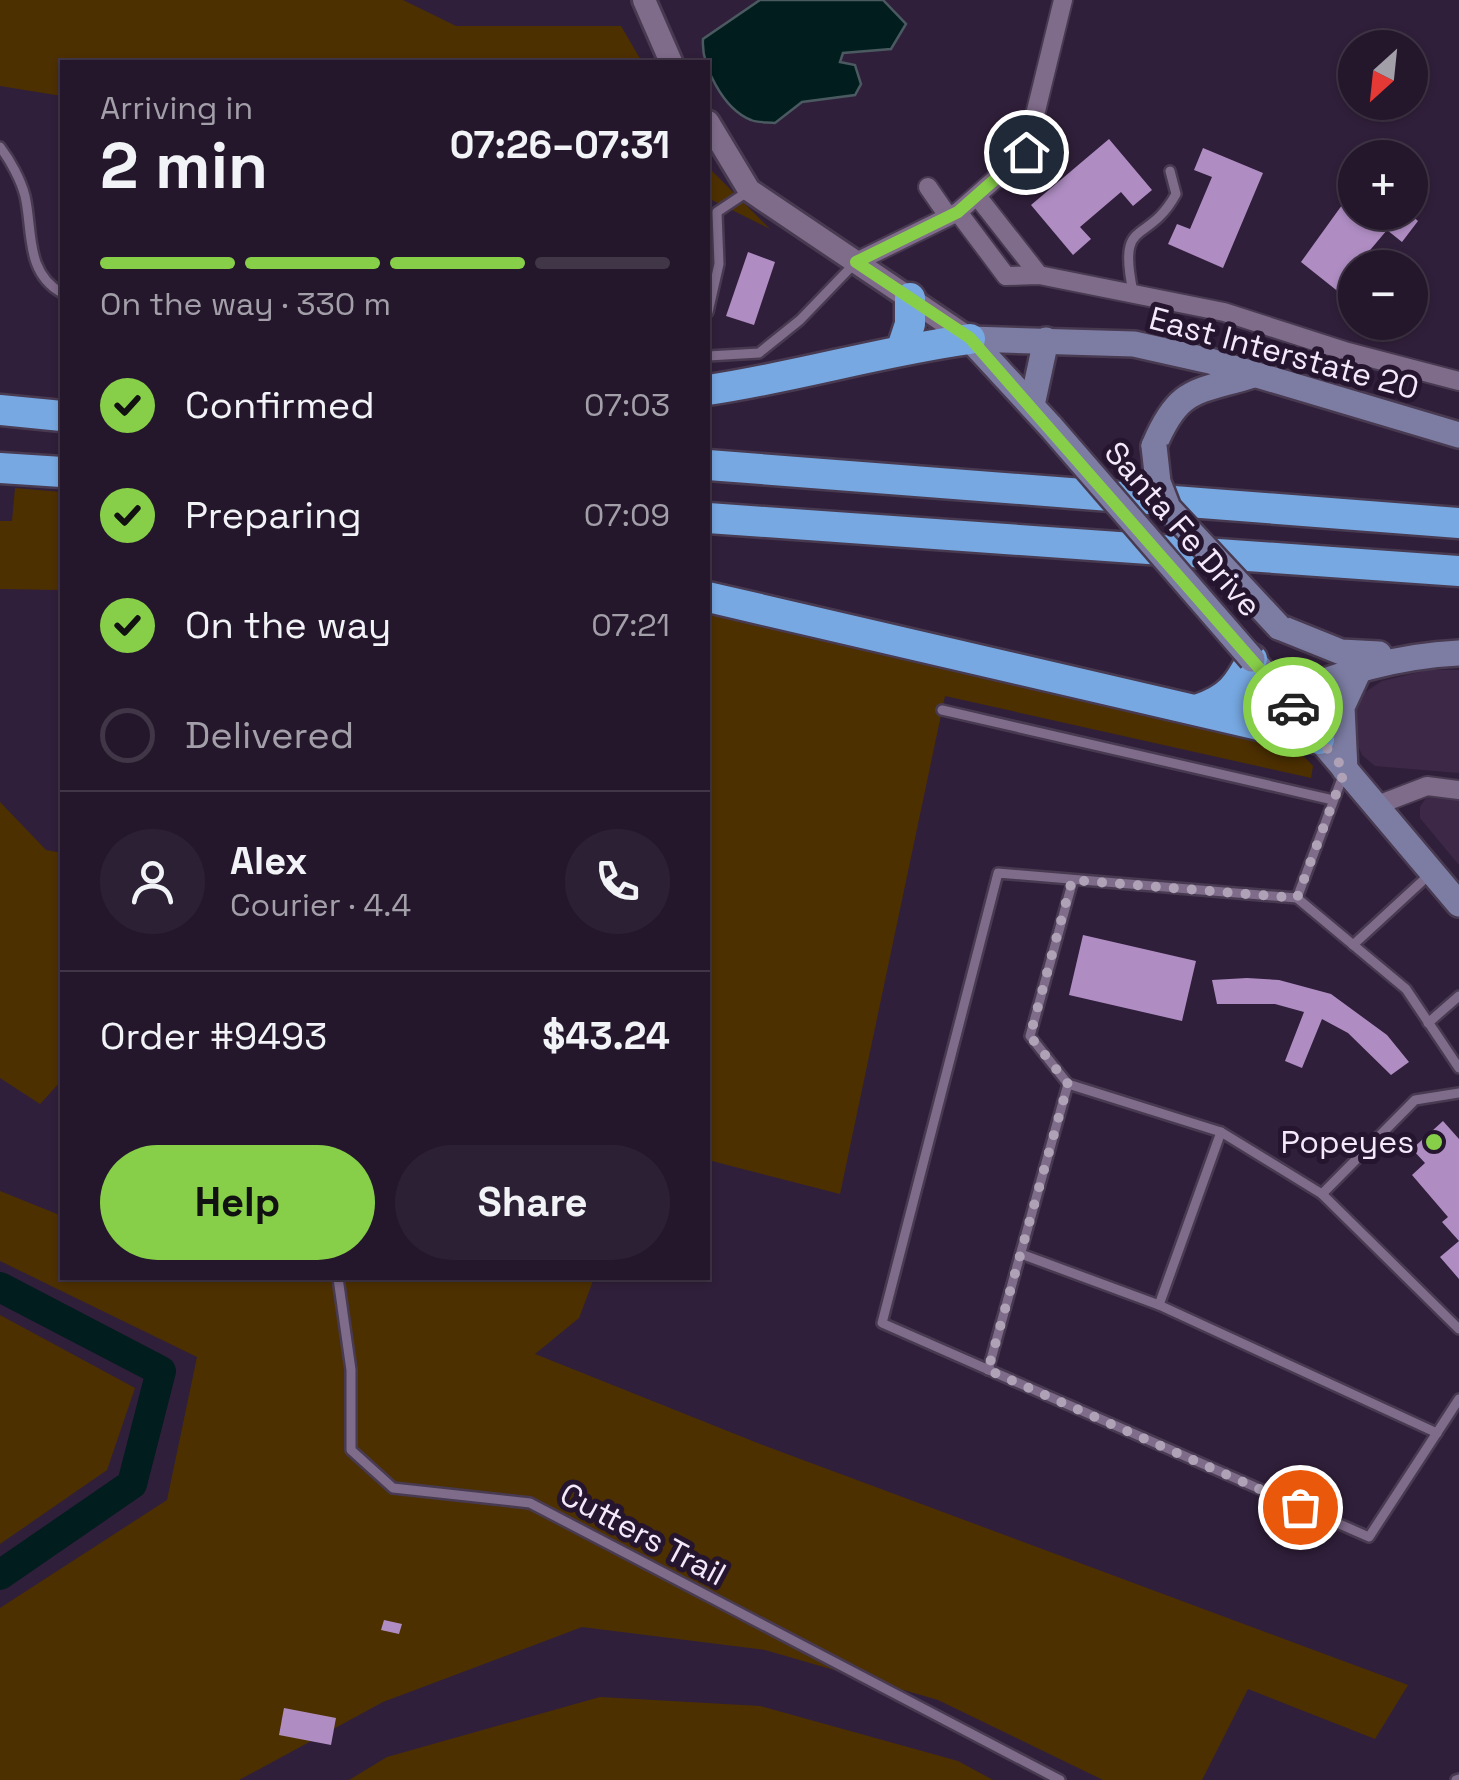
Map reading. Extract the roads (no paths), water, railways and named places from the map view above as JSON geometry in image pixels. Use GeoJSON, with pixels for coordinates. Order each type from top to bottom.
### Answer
{"type":"FeatureCollection","features":[{"type":"Feature","properties":{"kind":"highway"},"geometry":{"type":"LineString","coordinates":[[902,348],[910,324],[910,298]]}},
{"type":"Feature","properties":{"kind":"highway"},"geometry":{"type":"LineString","coordinates":[[710,390],[786,378],[902,348],[970,338]]}},
{"type":"Feature","properties":{"kind":"highway"},"geometry":{"type":"LineString","coordinates":[[12,411],[60,406]]}},
{"type":"Feature","properties":{"kind":"highway"},"geometry":{"type":"LineString","coordinates":[[12,411],[60,416]]}},
{"type":"Feature","properties":{"kind":"highway"},"geometry":{"type":"LineString","coordinates":[[710,465],[1459,523]]}},
{"type":"Feature","properties":{"kind":"highway"},"geometry":{"type":"LineString","coordinates":[[4,468],[60,472]]}},
{"type":"Feature","properties":{"kind":"highway"},"geometry":{"type":"LineString","coordinates":[[710,518],[1459,572]]}},
{"type":"Feature","properties":{"kind":"highway"},"geometry":{"type":"LineString","coordinates":[[710,597],[1236,717],[1319,740]]}},
{"type":"Feature","properties":{"kind":"highway"},"geometry":{"type":"LineString","coordinates":[[1199,709],[1223,701],[1236,689],[1252,659]]}},
{"type":"Feature","properties":{"kind":"highway"},"geometry":{"type":"LineString","coordinates":[[1236,717],[1284,696]]}},
{"type":"Feature","properties":{"kind":"main road","name":"East Interstate 20"},"geometry":{"type":"LineString","coordinates":[[970,338],[1134,344],[1459,434]]}},
{"type":"Feature","properties":{"kind":"main road","name":"Santa Fe Drive"},"geometry":{"type":"LineString","coordinates":[[970,338],[1032,404],[1459,904]]}},
{"type":"Feature","properties":{"kind":"main road"},"geometry":{"type":"LineString","coordinates":[[1032,404],[1046,340]]}},
{"type":"Feature","properties":{"kind":"main road"},"geometry":{"type":"LineString","coordinates":[[1253,375],[1192,392],[1168,411],[1154,446],[1158,482],[1168,508],[1279,626],[1341,652],[1459,653]]}},
{"type":"Feature","properties":{"kind":"main road"},"geometry":{"type":"LineString","coordinates":[[1284,696],[1361,666],[1412,655]]}},
{"type":"Feature","properties":{"kind":"main road"},"geometry":{"type":"LineString","coordinates":[[1345,770],[1342,706],[1361,666]]}},
{"type":"Feature","properties":{"kind":"street"},"geometry":{"type":"LineString","coordinates":[[644,0],[670,60]]}},
{"type":"Feature","properties":{"kind":"street"},"geometry":{"type":"LineString","coordinates":[[856,262],[953,214],[1026,152],[1064,0]]}},
{"type":"Feature","properties":{"kind":"street"},"geometry":{"type":"LineString","coordinates":[[710,125],[749,190],[970,338]]}},
{"type":"Feature","properties":{"kind":"street"},"geometry":{"type":"LineString","coordinates":[[928,187],[1006,276],[1039,274],[1224,312],[1348,352],[1459,381]]}},
{"type":"Feature","properties":{"kind":"street"},"geometry":{"type":"LineString","coordinates":[[978,196],[1039,274]]}},
{"type":"Feature","properties":{"kind":"street"},"geometry":{"type":"LineString","coordinates":[[1376,806],[1427,786],[1459,790]]}},
{"type":"Feature","properties":{"kind":"lane"},"geometry":{"type":"LineString","coordinates":[[0,147],[25,192],[34,262],[51,287],[60,292]]}},
{"type":"Feature","properties":{"kind":"lane"},"geometry":{"type":"LineString","coordinates":[[1133,292],[1125,252],[1132,239],[1171,203],[1176,194],[1170,172]]}},
{"type":"Feature","properties":{"kind":"lane"},"geometry":{"type":"LineString","coordinates":[[710,302],[718,264],[712,210],[749,190]]}},
{"type":"Feature","properties":{"kind":"lane"},"geometry":{"type":"LineString","coordinates":[[710,356],[759,352],[800,320],[856,262]]}},
{"type":"Feature","properties":{"kind":"lane"},"geometry":{"type":"LineString","coordinates":[[942,710],[1333,800]]}},
{"type":"Feature","properties":{"kind":"lane"},"geometry":{"type":"LineString","coordinates":[[1297,898],[1345,770]]}},
{"type":"Feature","properties":{"kind":"lane"},"geometry":{"type":"LineString","coordinates":[[1353,945],[1432,872]]}},
{"type":"Feature","properties":{"kind":"lane"},"geometry":{"type":"LineString","coordinates":[[1459,1068],[1406,989],[1297,898],[998,874],[882,1323],[1369,1537],[1459,1399]]}},
{"type":"Feature","properties":{"kind":"lane"},"geometry":{"type":"LineString","coordinates":[[1072,880],[1030,1036],[1068,1084],[1221,1132],[1322,1194],[1459,1329]]}},
{"type":"Feature","properties":{"kind":"lane"},"geometry":{"type":"LineString","coordinates":[[1428,1023],[1459,996]]}},
{"type":"Feature","properties":{"kind":"lane"},"geometry":{"type":"LineString","coordinates":[[988,1370],[1068,1084]]}},
{"type":"Feature","properties":{"kind":"lane"},"geometry":{"type":"LineString","coordinates":[[1322,1194],[1415,1100],[1459,1093]]}},
{"type":"Feature","properties":{"kind":"lane"},"geometry":{"type":"LineString","coordinates":[[1158,1305],[1221,1132]]}},
{"type":"Feature","properties":{"kind":"lane"},"geometry":{"type":"LineString","coordinates":[[1021,1254],[1158,1305],[1437,1433]]}},
{"type":"Feature","properties":{"kind":"lane","name":"Cutters Trail"},"geometry":{"type":"LineString","coordinates":[[338,1280],[352,1370],[350,1450],[393,1488],[530,1503],[1060,1780]]}},
{"type":"Feature","properties":{"kind":"waterway"},"geometry":{"type":"LineString","coordinates":[[0,1287],[161,1371],[132,1484],[0,1575]]}},
{"type":"Feature","properties":{"kind":"place","name":"Popeyes"},"geometry":{"type":"Point","coordinates":[1434,1142]}}]}
